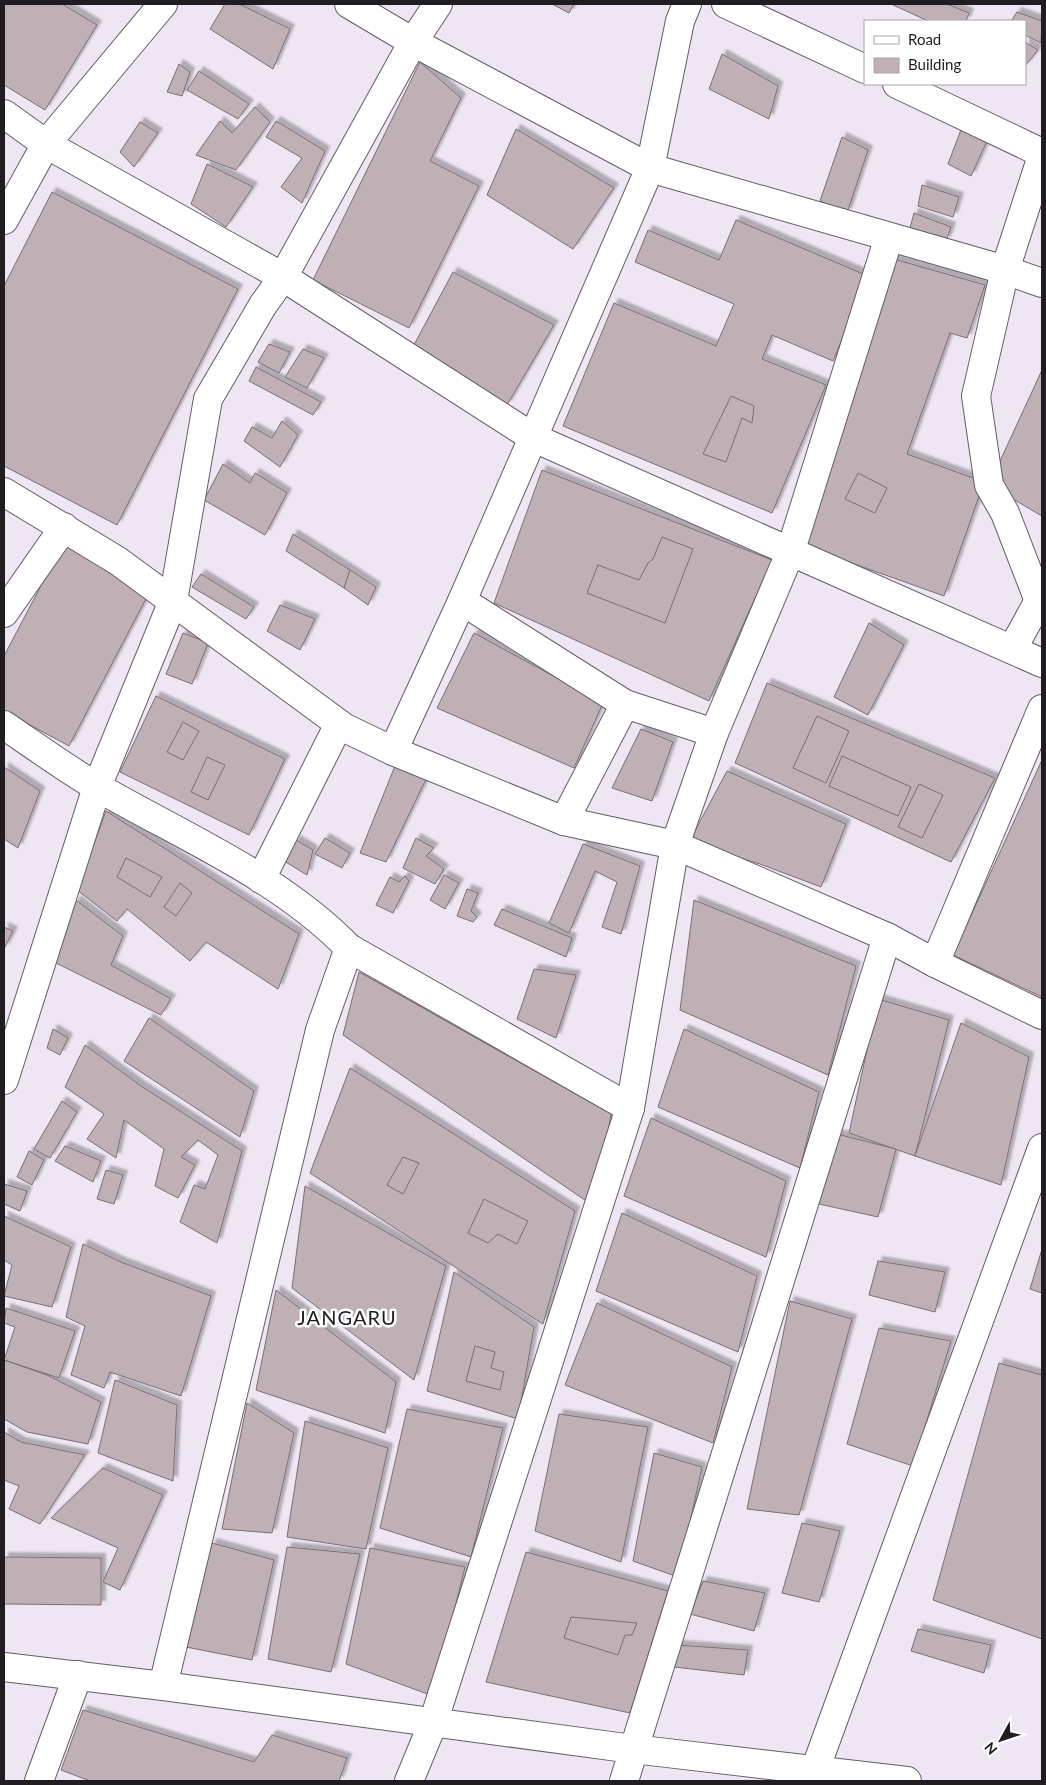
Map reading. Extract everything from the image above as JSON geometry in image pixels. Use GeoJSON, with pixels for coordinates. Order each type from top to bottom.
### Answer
{"type":"FeatureCollection","features":[{"type":"Feature","properties":{"kind":"street"},"geometry":{"type":"LineString","coordinates":[[4,220],[46,144],[163,4]]}},
{"type":"Feature","properties":{"kind":"street"},"geometry":{"type":"LineString","coordinates":[[349,4],[413,42],[650,168],[1005,270],[1042,283]]}},
{"type":"Feature","properties":{"kind":"street"},"geometry":{"type":"LineString","coordinates":[[4,1080],[97,787],[173,601],[208,399],[263,305],[283,277],[413,42],[438,4]]}},
{"type":"Feature","properties":{"kind":"street"},"geometry":{"type":"LineString","coordinates":[[393,751],[534,438],[650,168],[680,21],[687,4]]}},
{"type":"Feature","properties":{"kind":"street"},"geometry":{"type":"LineString","coordinates":[[726,4],[864,69]]}},
{"type":"Feature","properties":{"kind":"street"},"geometry":{"type":"LineString","coordinates":[[899,85],[1042,154],[1005,270],[976,396],[989,485],[1005,513],[1041,598],[1013,648]]}},
{"type":"Feature","properties":{"kind":"street"},"geometry":{"type":"LineString","coordinates":[[4,114],[46,144],[283,277],[534,438],[790,552],[1013,648],[1042,663]]}},
{"type":"Feature","properties":{"kind":"street"},"geometry":{"type":"LineString","coordinates":[[408,1781],[433,1723],[630,1108],[675,845],[714,734],[790,552],[889,237]]}},
{"type":"Feature","properties":{"kind":"street"},"geometry":{"type":"LineString","coordinates":[[4,492],[118,561],[339,724],[393,751],[564,822],[675,845],[887,937],[935,963],[1042,1015]]}},
{"type":"Feature","properties":{"kind":"street"},"geometry":{"type":"LineString","coordinates":[[4,613],[64,527]]}},
{"type":"Feature","properties":{"kind":"street"},"geometry":{"type":"LineString","coordinates":[[462,601],[625,704],[714,734]]}},
{"type":"Feature","properties":{"kind":"street"},"geometry":{"type":"LineString","coordinates":[[564,822],[625,704]]}},
{"type":"Feature","properties":{"kind":"street"},"geometry":{"type":"LineString","coordinates":[[935,963],[1042,709]]}},
{"type":"Feature","properties":{"kind":"street"},"geometry":{"type":"LineString","coordinates":[[261,879],[339,724]]}},
{"type":"Feature","properties":{"kind":"street"},"geometry":{"type":"LineString","coordinates":[[4,725],[97,787],[261,879],[328,927],[349,948],[630,1108]]}},
{"type":"Feature","properties":{"kind":"street"},"geometry":{"type":"LineString","coordinates":[[624,1781],[887,937]]}},
{"type":"Feature","properties":{"kind":"street"},"geometry":{"type":"LineString","coordinates":[[163,1686],[320,1030],[349,948]]}},
{"type":"Feature","properties":{"kind":"street"},"geometry":{"type":"LineString","coordinates":[[815,1770],[1042,1148]]}},
{"type":"Feature","properties":{"kind":"street"},"geometry":{"type":"LineString","coordinates":[[4,1667],[163,1686],[633,1749],[815,1770],[873,1779],[907,1781]]}},
{"type":"Feature","properties":{"kind":"street"},"geometry":{"type":"LineString","coordinates":[[39,1781],[78,1675]]}},
{"type":"Feature","properties":{"kind":"building"},"geometry":{"type":"Polygon","coordinates":[[[4,4],[62,4],[97,25],[45,110],[4,85],[4,4]]]}},
{"type":"Feature","properties":{"kind":"building"},"geometry":{"type":"Polygon","coordinates":[[[225,4],[239,4],[290,29],[273,69],[210,29],[225,4]]]}},
{"type":"Feature","properties":{"kind":"building"},"geometry":{"type":"Polygon","coordinates":[[[552,4],[574,4],[569,13],[552,4]]]}},
{"type":"Feature","properties":{"kind":"building"},"geometry":{"type":"Polygon","coordinates":[[[891,4],[947,4],[969,13],[966,20],[926,20],[891,4]]]}},
{"type":"Feature","properties":{"kind":"building"},"geometry":{"type":"Polygon","coordinates":[[[1017,12],[1042,21],[1041,43],[1026,36],[1026,20],[1012,20],[1017,12]]]}},
{"type":"Feature","properties":{"kind":"building"},"geometry":{"type":"Polygon","coordinates":[[[1026,43],[1038,50],[1026,65],[1026,43]]]}},
{"type":"Feature","properties":{"kind":"building"},"geometry":{"type":"Polygon","coordinates":[[[722,54],[778,86],[769,119],[709,89],[722,54]]]}},
{"type":"Feature","properties":{"kind":"building"},"geometry":{"type":"Polygon","coordinates":[[[420,62],[461,98],[430,161],[479,186],[409,328],[313,280],[420,62]]]}},
{"type":"Feature","properties":{"kind":"building"},"geometry":{"type":"Polygon","coordinates":[[[179,64],[190,72],[182,96],[167,92],[179,64]]]}},
{"type":"Feature","properties":{"kind":"building"},"geometry":{"type":"Polygon","coordinates":[[[199,71],[249,104],[238,119],[187,90],[199,71]]]}},
{"type":"Feature","properties":{"kind":"building"},"geometry":{"type":"Polygon","coordinates":[[[255,107],[270,122],[236,170],[196,155],[220,121],[232,133],[255,107]]]}},
{"type":"Feature","properties":{"kind":"building"},"geometry":{"type":"Polygon","coordinates":[[[276,121],[325,151],[302,203],[281,187],[302,158],[266,137],[276,121]]]}},
{"type":"Feature","properties":{"kind":"building"},"geometry":{"type":"Polygon","coordinates":[[[140,122],[158,133],[134,167],[120,152],[140,122]]]}},
{"type":"Feature","properties":{"kind":"building"},"geometry":{"type":"Polygon","coordinates":[[[962,127],[988,139],[971,176],[948,164],[962,127]]]}},
{"type":"Feature","properties":{"kind":"building"},"geometry":{"type":"Polygon","coordinates":[[[516,129],[614,188],[573,249],[487,195],[516,129]]]}},
{"type":"Feature","properties":{"kind":"building"},"geometry":{"type":"Polygon","coordinates":[[[842,137],[868,150],[847,213],[820,201],[842,137]]]}},
{"type":"Feature","properties":{"kind":"building"},"geometry":{"type":"Polygon","coordinates":[[[207,164],[253,187],[226,227],[191,204],[207,164]]]}},
{"type":"Feature","properties":{"kind":"building"},"geometry":{"type":"Polygon","coordinates":[[[922,185],[959,197],[953,217],[918,206],[922,185]]]}},
{"type":"Feature","properties":{"kind":"building"},"geometry":{"type":"Polygon","coordinates":[[[52,192],[238,289],[117,525],[4,466],[4,286],[52,192]]]}},
{"type":"Feature","properties":{"kind":"building"},"geometry":{"type":"Polygon","coordinates":[[[914,213],[951,227],[946,241],[910,228],[914,213]]]}},
{"type":"Feature","properties":{"kind":"building"},"geometry":{"type":"Polygon","coordinates":[[[736,220],[868,276],[833,361],[772,335],[762,359],[826,385],[772,513],[563,426],[614,303],[716,346],[734,304],[635,262],[648,230],[719,260],[736,220]]]}},
{"type":"Feature","properties":{"kind":"building"},"geometry":{"type":"Polygon","coordinates":[[[890,258],[985,285],[967,338],[950,333],[907,454],[984,482],[944,596],[804,546],[890,258]]]}},
{"type":"Feature","properties":{"kind":"building"},"geometry":{"type":"Polygon","coordinates":[[[453,272],[554,325],[507,405],[408,356],[453,272]]]}},
{"type":"Feature","properties":{"kind":"building"},"geometry":{"type":"Polygon","coordinates":[[[269,344],[290,352],[279,373],[258,362],[269,344]]]}},
{"type":"Feature","properties":{"kind":"building"},"geometry":{"type":"Polygon","coordinates":[[[303,349],[324,358],[307,388],[285,377],[303,349]]]}},
{"type":"Feature","properties":{"kind":"building"},"geometry":{"type":"Polygon","coordinates":[[[256,367],[321,402],[313,415],[249,381],[256,367]]]}},
{"type":"Feature","properties":{"kind":"building"},"geometry":{"type":"Polygon","coordinates":[[[1042,370],[1042,516],[989,485],[1042,370]]]}},
{"type":"Feature","properties":{"kind":"building"},"geometry":{"type":"Polygon","coordinates":[[[731,396],[754,406],[752,423],[742,418],[726,462],[703,454],[731,396]]]}},
{"type":"Feature","properties":{"kind":"building"},"geometry":{"type":"Polygon","coordinates":[[[282,421],[298,435],[280,467],[244,441],[252,427],[272,438],[282,421]]]}},
{"type":"Feature","properties":{"kind":"building"},"geometry":{"type":"Polygon","coordinates":[[[223,464],[250,483],[255,473],[287,493],[265,535],[204,500],[223,464]]]}},
{"type":"Feature","properties":{"kind":"building"},"geometry":{"type":"Polygon","coordinates":[[[542,470],[772,560],[709,701],[494,603],[542,470]]]}},
{"type":"Feature","properties":{"kind":"building"},"geometry":{"type":"Polygon","coordinates":[[[858,473],[887,488],[875,513],[845,499],[858,473]]]}},
{"type":"Feature","properties":{"kind":"building"},"geometry":{"type":"Polygon","coordinates":[[[293,534],[350,570],[344,588],[286,551],[293,534]]]}},
{"type":"Feature","properties":{"kind":"building"},"geometry":{"type":"Polygon","coordinates":[[[662,537],[693,549],[665,623],[587,593],[598,565],[639,580],[648,563],[653,559],[662,537]]]}},
{"type":"Feature","properties":{"kind":"building"},"geometry":{"type":"Polygon","coordinates":[[[64,542],[151,589],[69,746],[4,711],[4,656],[64,542]]]}},
{"type":"Feature","properties":{"kind":"building"},"geometry":{"type":"Polygon","coordinates":[[[350,570],[376,587],[368,605],[344,588],[350,570]]]}},
{"type":"Feature","properties":{"kind":"building"},"geometry":{"type":"Polygon","coordinates":[[[201,574],[254,607],[246,619],[192,587],[201,574]]]}},
{"type":"Feature","properties":{"kind":"building"},"geometry":{"type":"Polygon","coordinates":[[[280,605],[315,619],[300,650],[267,631],[280,605]]]}},
{"type":"Feature","properties":{"kind":"building"},"geometry":{"type":"Polygon","coordinates":[[[869,623],[904,645],[868,715],[834,697],[869,623]]]}},
{"type":"Feature","properties":{"kind":"building"},"geometry":{"type":"Polygon","coordinates":[[[183,633],[208,643],[192,684],[166,674],[183,633]]]}},
{"type":"Feature","properties":{"kind":"building"},"geometry":{"type":"Polygon","coordinates":[[[474,633],[603,703],[574,768],[437,708],[474,633]]]}},
{"type":"Feature","properties":{"kind":"building"},"geometry":{"type":"Polygon","coordinates":[[[767,683],[995,778],[951,862],[735,763],[767,683]]]}},
{"type":"Feature","properties":{"kind":"building"},"geometry":{"type":"Polygon","coordinates":[[[156,696],[285,759],[249,835],[120,772],[156,696]]]}},
{"type":"Feature","properties":{"kind":"building"},"geometry":{"type":"Polygon","coordinates":[[[817,716],[849,731],[826,783],[793,768],[817,716]]]}},
{"type":"Feature","properties":{"kind":"building"},"geometry":{"type":"Polygon","coordinates":[[[183,722],[199,731],[183,760],[167,752],[183,722]]]}},
{"type":"Feature","properties":{"kind":"building"},"geometry":{"type":"Polygon","coordinates":[[[641,729],[673,742],[652,801],[612,788],[641,729]]]}},
{"type":"Feature","properties":{"kind":"building"},"geometry":{"type":"Polygon","coordinates":[[[842,756],[911,787],[898,816],[829,786],[842,756]]]}},
{"type":"Feature","properties":{"kind":"building"},"geometry":{"type":"Polygon","coordinates":[[[207,757],[225,765],[208,800],[191,792],[207,757]]]}},
{"type":"Feature","properties":{"kind":"building"},"geometry":{"type":"Polygon","coordinates":[[[1042,760],[1042,997],[953,955],[1042,760]]]}},
{"type":"Feature","properties":{"kind":"building"},"geometry":{"type":"Polygon","coordinates":[[[397,761],[429,773],[386,862],[360,853],[397,761]]]}},
{"type":"Feature","properties":{"kind":"building"},"geometry":{"type":"Polygon","coordinates":[[[4,767],[40,791],[18,848],[4,839],[4,767]]]}},
{"type":"Feature","properties":{"kind":"building"},"geometry":{"type":"Polygon","coordinates":[[[727,771],[846,824],[821,887],[760,864],[689,842],[727,771]]]}},
{"type":"Feature","properties":{"kind":"building"},"geometry":{"type":"Polygon","coordinates":[[[919,784],[943,795],[922,838],[898,827],[919,784]]]}},
{"type":"Feature","properties":{"kind":"building"},"geometry":{"type":"Polygon","coordinates":[[[106,811],[299,934],[278,989],[206,942],[190,961],[127,909],[117,921],[77,890],[106,811]]]}},
{"type":"Feature","properties":{"kind":"building"},"geometry":{"type":"Polygon","coordinates":[[[325,838],[350,853],[342,868],[315,854],[325,838]]]}},
{"type":"Feature","properties":{"kind":"building"},"geometry":{"type":"Polygon","coordinates":[[[416,838],[434,848],[426,856],[444,869],[435,884],[403,868],[416,838]]]}},
{"type":"Feature","properties":{"kind":"building"},"geometry":{"type":"Polygon","coordinates":[[[296,840],[313,850],[307,875],[284,861],[296,840]]]}},
{"type":"Feature","properties":{"kind":"building"},"geometry":{"type":"Polygon","coordinates":[[[583,844],[640,866],[621,934],[602,927],[617,882],[595,871],[569,933],[549,923],[583,844]]]}},
{"type":"Feature","properties":{"kind":"building"},"geometry":{"type":"Polygon","coordinates":[[[126,858],[162,877],[150,897],[117,877],[126,858]]]}},
{"type":"Feature","properties":{"kind":"building"},"geometry":{"type":"Polygon","coordinates":[[[444,875],[459,883],[445,909],[430,900],[444,875]]]}},
{"type":"Feature","properties":{"kind":"building"},"geometry":{"type":"Polygon","coordinates":[[[405,876],[409,881],[393,913],[376,905],[390,877],[399,882],[405,876]]]}},
{"type":"Feature","properties":{"kind":"building"},"geometry":{"type":"Polygon","coordinates":[[[180,883],[192,893],[176,916],[164,907],[180,883]]]}},
{"type":"Feature","properties":{"kind":"building"},"geometry":{"type":"Polygon","coordinates":[[[467,889],[478,893],[471,911],[477,917],[473,922],[457,916],[467,889]]]}},
{"type":"Feature","properties":{"kind":"building"},"geometry":{"type":"Polygon","coordinates":[[[76,900],[123,936],[111,965],[171,999],[161,1015],[56,963],[76,900]]]}},
{"type":"Feature","properties":{"kind":"building"},"geometry":{"type":"Polygon","coordinates":[[[694,900],[856,966],[828,1075],[680,1010],[694,900]]]}},
{"type":"Feature","properties":{"kind":"building"},"geometry":{"type":"Polygon","coordinates":[[[502,909],[572,938],[566,957],[494,925],[502,909]]]}},
{"type":"Feature","properties":{"kind":"building"},"geometry":{"type":"Polygon","coordinates":[[[4,927],[13,931],[4,949],[4,927]]]}},
{"type":"Feature","properties":{"kind":"building"},"geometry":{"type":"Polygon","coordinates":[[[534,969],[576,975],[556,1038],[517,1019],[534,969]]]}},
{"type":"Feature","properties":{"kind":"building"},"geometry":{"type":"Polygon","coordinates":[[[359,972],[611,1114],[595,1207],[343,1035],[359,972]]]}},
{"type":"Feature","properties":{"kind":"building"},"geometry":{"type":"Polygon","coordinates":[[[878,999],[949,1020],[915,1156],[849,1133],[878,999]]]}},
{"type":"Feature","properties":{"kind":"building"},"geometry":{"type":"Polygon","coordinates":[[[149,1018],[254,1091],[240,1137],[124,1061],[149,1018]]]}},
{"type":"Feature","properties":{"kind":"building"},"geometry":{"type":"Polygon","coordinates":[[[961,1023],[1029,1057],[1001,1185],[915,1156],[961,1023]]]}},
{"type":"Feature","properties":{"kind":"building"},"geometry":{"type":"Polygon","coordinates":[[[53,1029],[68,1038],[60,1055],[47,1048],[53,1029]]]}},
{"type":"Feature","properties":{"kind":"building"},"geometry":{"type":"Polygon","coordinates":[[[684,1029],[819,1092],[800,1168],[658,1107],[684,1029]]]}},
{"type":"Feature","properties":{"kind":"building"},"geometry":{"type":"Polygon","coordinates":[[[85,1045],[141,1086],[242,1151],[217,1243],[180,1222],[194,1185],[205,1189],[218,1155],[198,1140],[181,1157],[195,1165],[178,1198],[155,1186],[164,1149],[124,1120],[116,1158],[87,1139],[104,1114],[65,1087],[85,1045]]]}},
{"type":"Feature","properties":{"kind":"building"},"geometry":{"type":"Polygon","coordinates":[[[350,1068],[575,1211],[543,1324],[310,1173],[350,1068]]]}},
{"type":"Feature","properties":{"kind":"building"},"geometry":{"type":"Polygon","coordinates":[[[62,1101],[77,1112],[50,1158],[34,1149],[62,1101]]]}},
{"type":"Feature","properties":{"kind":"building"},"geometry":{"type":"Polygon","coordinates":[[[651,1118],[786,1181],[766,1257],[624,1196],[651,1118]]]}},
{"type":"Feature","properties":{"kind":"building"},"geometry":{"type":"Polygon","coordinates":[[[833,1133],[896,1149],[878,1217],[819,1204],[833,1133]]]}},
{"type":"Feature","properties":{"kind":"building"},"geometry":{"type":"Polygon","coordinates":[[[65,1146],[101,1161],[93,1182],[55,1161],[65,1146]]]}},
{"type":"Feature","properties":{"kind":"building"},"geometry":{"type":"Polygon","coordinates":[[[29,1151],[44,1160],[32,1185],[17,1177],[29,1151]]]}},
{"type":"Feature","properties":{"kind":"building"},"geometry":{"type":"Polygon","coordinates":[[[403,1157],[419,1163],[403,1194],[387,1185],[403,1157]]]}},
{"type":"Feature","properties":{"kind":"building"},"geometry":{"type":"Polygon","coordinates":[[[106,1170],[123,1175],[114,1204],[97,1199],[106,1170]]]}},
{"type":"Feature","properties":{"kind":"building"},"geometry":{"type":"Polygon","coordinates":[[[4,1184],[27,1191],[20,1211],[4,1204],[4,1184]]]}},
{"type":"Feature","properties":{"kind":"building"},"geometry":{"type":"Polygon","coordinates":[[[305,1186],[446,1266],[414,1380],[292,1288],[305,1186]]]}},
{"type":"Feature","properties":{"kind":"building"},"geometry":{"type":"Polygon","coordinates":[[[484,1199],[528,1221],[517,1244],[498,1234],[488,1243],[468,1233],[484,1199]]]}},
{"type":"Feature","properties":{"kind":"building"},"geometry":{"type":"Polygon","coordinates":[[[622,1213],[757,1276],[738,1352],[596,1291],[622,1213]]]}},
{"type":"Feature","properties":{"kind":"building"},"geometry":{"type":"Polygon","coordinates":[[[4,1216],[71,1247],[52,1307],[4,1296],[12,1265],[4,1260],[4,1216]]]}},
{"type":"Feature","properties":{"kind":"building"},"geometry":{"type":"Polygon","coordinates":[[[83,1244],[121,1262],[211,1296],[181,1396],[110,1372],[104,1388],[71,1375],[85,1326],[66,1317],[83,1244]]]}},
{"type":"Feature","properties":{"kind":"building"},"geometry":{"type":"Polygon","coordinates":[[[1042,1249],[1042,1293],[1030,1289],[1042,1249]]]}},
{"type":"Feature","properties":{"kind":"building"},"geometry":{"type":"Polygon","coordinates":[[[878,1261],[945,1272],[935,1312],[869,1295],[878,1261]]]}},
{"type":"Feature","properties":{"kind":"building"},"geometry":{"type":"Polygon","coordinates":[[[454,1272],[534,1327],[518,1419],[427,1391],[454,1272]]]}},
{"type":"Feature","properties":{"kind":"building"},"geometry":{"type":"Polygon","coordinates":[[[276,1290],[396,1382],[385,1433],[256,1390],[276,1290]]]}},
{"type":"Feature","properties":{"kind":"building"},"geometry":{"type":"Polygon","coordinates":[[[790,1301],[852,1319],[799,1515],[747,1509],[790,1301]]]}},
{"type":"Feature","properties":{"kind":"building"},"geometry":{"type":"Polygon","coordinates":[[[597,1303],[732,1367],[713,1443],[565,1385],[597,1303]]]}},
{"type":"Feature","properties":{"kind":"building"},"geometry":{"type":"Polygon","coordinates":[[[6,1308],[75,1331],[59,1378],[4,1360],[15,1327],[4,1323],[6,1308]]]}},
{"type":"Feature","properties":{"kind":"building"},"geometry":{"type":"Polygon","coordinates":[[[879,1328],[951,1341],[913,1466],[847,1444],[879,1328]]]}},
{"type":"Feature","properties":{"kind":"building"},"geometry":{"type":"Polygon","coordinates":[[[475,1346],[495,1352],[491,1368],[504,1372],[500,1390],[466,1381],[475,1346]]]}},
{"type":"Feature","properties":{"kind":"building"},"geometry":{"type":"Polygon","coordinates":[[[4,1360],[47,1375],[101,1402],[88,1444],[27,1432],[4,1419],[4,1360]]]}},
{"type":"Feature","properties":{"kind":"building"},"geometry":{"type":"Polygon","coordinates":[[[999,1363],[1042,1375],[1042,1639],[933,1600],[999,1363]]]}},
{"type":"Feature","properties":{"kind":"building"},"geometry":{"type":"Polygon","coordinates":[[[115,1380],[177,1405],[173,1481],[98,1453],[115,1380]]]}},
{"type":"Feature","properties":{"kind":"building"},"geometry":{"type":"Polygon","coordinates":[[[247,1403],[294,1433],[272,1533],[222,1529],[247,1403]]]}},
{"type":"Feature","properties":{"kind":"building"},"geometry":{"type":"Polygon","coordinates":[[[407,1409],[503,1428],[471,1557],[380,1528],[407,1409]]]}},
{"type":"Feature","properties":{"kind":"building"},"geometry":{"type":"Polygon","coordinates":[[[559,1414],[648,1427],[621,1562],[535,1531],[559,1414]]]}},
{"type":"Feature","properties":{"kind":"building"},"geometry":{"type":"Polygon","coordinates":[[[305,1421],[388,1448],[366,1549],[287,1537],[305,1421]]]}},
{"type":"Feature","properties":{"kind":"building"},"geometry":{"type":"Polygon","coordinates":[[[4,1432],[21,1442],[85,1455],[40,1524],[9,1509],[19,1486],[4,1480],[4,1432]]]}},
{"type":"Feature","properties":{"kind":"building"},"geometry":{"type":"Polygon","coordinates":[[[654,1453],[702,1467],[678,1577],[633,1561],[654,1453]]]}},
{"type":"Feature","properties":{"kind":"building"},"geometry":{"type":"Polygon","coordinates":[[[103,1468],[163,1495],[120,1590],[103,1582],[118,1548],[51,1518],[103,1468]]]}},
{"type":"Feature","properties":{"kind":"building"},"geometry":{"type":"Polygon","coordinates":[[[802,1523],[840,1531],[819,1602],[782,1593],[802,1523]]]}},
{"type":"Feature","properties":{"kind":"building"},"geometry":{"type":"Polygon","coordinates":[[[212,1543],[274,1560],[252,1660],[186,1647],[212,1543]]]}},
{"type":"Feature","properties":{"kind":"building"},"geometry":{"type":"Polygon","coordinates":[[[287,1547],[360,1554],[331,1672],[268,1659],[287,1547]]]}},
{"type":"Feature","properties":{"kind":"building"},"geometry":{"type":"Polygon","coordinates":[[[370,1548],[465,1567],[433,1696],[346,1664],[370,1548]]]}},
{"type":"Feature","properties":{"kind":"building"},"geometry":{"type":"Polygon","coordinates":[[[526,1552],[668,1591],[630,1713],[486,1682],[526,1552]]]}},
{"type":"Feature","properties":{"kind":"building"},"geometry":{"type":"Polygon","coordinates":[[[4,1557],[101,1558],[101,1605],[4,1604],[4,1557]]]}},
{"type":"Feature","properties":{"kind":"building"},"geometry":{"type":"Polygon","coordinates":[[[703,1581],[765,1593],[754,1631],[690,1614],[703,1581]]]}},
{"type":"Feature","properties":{"kind":"building"},"geometry":{"type":"Polygon","coordinates":[[[571,1617],[637,1623],[632,1635],[625,1635],[618,1655],[564,1638],[571,1617]]]}},
{"type":"Feature","properties":{"kind":"building"},"geometry":{"type":"Polygon","coordinates":[[[918,1629],[991,1645],[984,1673],[911,1651],[918,1629]]]}},
{"type":"Feature","properties":{"kind":"building"},"geometry":{"type":"Polygon","coordinates":[[[677,1645],[748,1650],[744,1675],[674,1667],[677,1645]]]}},
{"type":"Feature","properties":{"kind":"building"},"geometry":{"type":"Polygon","coordinates":[[[83,1710],[254,1762],[272,1735],[347,1758],[339,1781],[90,1781],[61,1770],[83,1710]]]}},
{"type":"Feature","properties":{"kind":"district","name":"JANGARU"},"geometry":{"type":"Point","coordinates":[347,1318]}}]}
